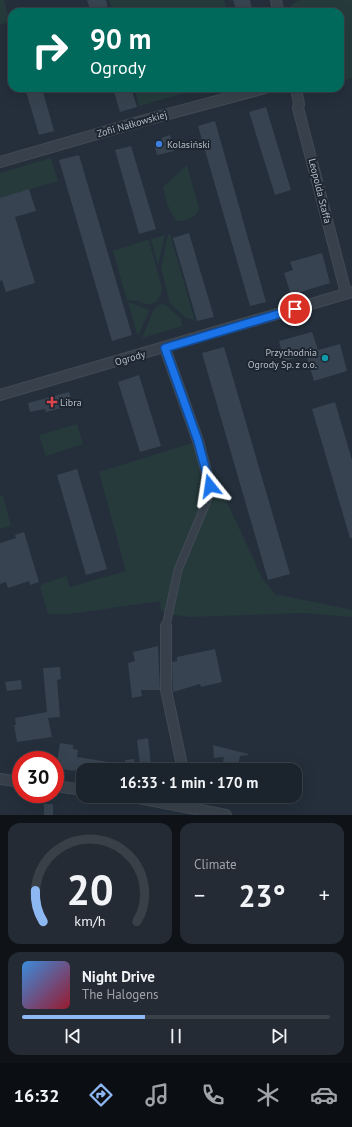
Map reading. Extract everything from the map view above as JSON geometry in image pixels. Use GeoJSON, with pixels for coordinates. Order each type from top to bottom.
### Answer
{"type":"FeatureCollection","features":[{"type":"Feature","properties":{"kind":"street","name":"Zofii Nałkowskiej"},"geometry":{"type":"LineString","coordinates":[[0,162],[142,121],[250,92]]}},
{"type":"Feature","properties":{"kind":"street","name":"Leopolda Staffa"},"geometry":{"type":"LineString","coordinates":[[297,92],[299,104],[298,108],[349,292]]}},
{"type":"Feature","properties":{"kind":"street","name":"Ogrody"},"geometry":{"type":"LineString","coordinates":[[0,395],[165,348],[349,292]]}},
{"type":"Feature","properties":{"kind":"street"},"geometry":{"type":"LineString","coordinates":[[165,348],[198,441],[210,486],[210,491],[178,570],[166,626],[166,690],[182,763]]}},
{"type":"Feature","properties":{"kind":"street"},"geometry":{"type":"LineString","coordinates":[[0,779],[12,781]]}},
{"type":"Feature","properties":{"kind":"street"},"geometry":{"type":"LineString","coordinates":[[64,787],[76,789]]}},
{"type":"Feature","properties":{"kind":"street"},"geometry":{"type":"LineString","coordinates":[[164,803],[226,815]]}},
{"type":"Feature","properties":{"kind":"street"},"geometry":{"type":"LineString","coordinates":[[189,803],[190,808]]}},
{"type":"Feature","properties":{"kind":"green space"},"geometry":{"type":"Polygon","coordinates":[[[0,0],[4,0],[8,15],[8,23],[0,25],[0,0]]]}},
{"type":"Feature","properties":{"kind":"green space"},"geometry":{"type":"Polygon","coordinates":[[[109,0],[224,0],[226,8],[112,8],[109,0]]]}},
{"type":"Feature","properties":{"kind":"green space"},"geometry":{"type":"Polygon","coordinates":[[[301,0],[352,0],[352,78],[344,81],[344,8],[288,8],[295,2],[301,0]]]}},
{"type":"Feature","properties":{"kind":"green space"},"geometry":{"type":"Polygon","coordinates":[[[135,92],[189,92],[139,106],[135,92]]]}},
{"type":"Feature","properties":{"kind":"green space"},"geometry":{"type":"Polygon","coordinates":[[[51,158],[58,181],[0,198],[0,173],[51,158]]]}},
{"type":"Feature","properties":{"kind":"green space"},"geometry":{"type":"Polygon","coordinates":[[[187,165],[199,209],[195,215],[189,219],[176,221],[167,204],[163,187],[187,165]]]}},
{"type":"Feature","properties":{"kind":"green space"},"geometry":{"type":"Polygon","coordinates":[[[168,234],[170,234],[195,321],[185,317],[170,303],[161,268],[168,234]]]}},
{"type":"Feature","properties":{"kind":"green space"},"geometry":{"type":"Polygon","coordinates":[[[165,235],[158,265],[151,239],[165,235]]]}},
{"type":"Feature","properties":{"kind":"green space"},"geometry":{"type":"Polygon","coordinates":[[[147,240],[149,241],[162,288],[161,294],[156,302],[150,304],[141,303],[136,300],[127,300],[113,251],[147,240]]]}},
{"type":"Feature","properties":{"kind":"green space"},"geometry":{"type":"Polygon","coordinates":[[[128,303],[148,309],[149,311],[138,336],[128,303]]]}},
{"type":"Feature","properties":{"kind":"green space"},"geometry":{"type":"Polygon","coordinates":[[[161,304],[166,305],[181,319],[182,326],[142,338],[154,309],[161,304]]]}},
{"type":"Feature","properties":{"kind":"green space"},"geometry":{"type":"Polygon","coordinates":[[[77,424],[83,444],[46,456],[39,435],[77,424]]]}},
{"type":"Feature","properties":{"kind":"green space"},"geometry":{"type":"Polygon","coordinates":[[[192,443],[204,488],[221,489],[262,578],[275,594],[352,610],[352,617],[303,613],[190,617],[174,615],[161,611],[160,601],[69,614],[48,614],[40,586],[43,584],[66,576],[70,587],[126,571],[99,472],[192,443]]]}},
{"type":"Feature","properties":{"kind":"green space"},"geometry":{"type":"Polygon","coordinates":[[[0,496],[3,496],[11,526],[0,529],[0,496]]]}},
{"type":"Feature","properties":{"kind":"building"},"geometry":{"type":"Polygon","coordinates":[[[87,0],[106,0],[108,8],[90,8],[87,0]]]}},
{"type":"Feature","properties":{"kind":"building"},"geometry":{"type":"Polygon","coordinates":[[[233,0],[250,0],[252,8],[236,8],[233,0]]]}},
{"type":"Feature","properties":{"kind":"building"},"geometry":{"type":"Polygon","coordinates":[[[26,92],[43,92],[54,131],[39,135],[26,92]]]}},
{"type":"Feature","properties":{"kind":"building"},"geometry":{"type":"Polygon","coordinates":[[[114,92],[132,92],[137,107],[120,112],[114,92]]]}},
{"type":"Feature","properties":{"kind":"building"},"geometry":{"type":"Polygon","coordinates":[[[266,107],[291,190],[275,195],[249,112],[266,107]]]}},
{"type":"Feature","properties":{"kind":"building"},"geometry":{"type":"Polygon","coordinates":[[[215,121],[266,302],[250,306],[198,126],[215,121]]]}},
{"type":"Feature","properties":{"kind":"building"},"geometry":{"type":"Polygon","coordinates":[[[170,135],[174,151],[157,155],[154,143],[162,140],[161,138],[170,135]]]}},
{"type":"Feature","properties":{"kind":"building"},"geometry":{"type":"Polygon","coordinates":[[[131,146],[156,229],[139,234],[115,150],[131,146]]]}},
{"type":"Feature","properties":{"kind":"building"},"geometry":{"type":"Polygon","coordinates":[[[79,155],[132,335],[112,341],[59,160],[79,155]]]}},
{"type":"Feature","properties":{"kind":"building"},"geometry":{"type":"Polygon","coordinates":[[[29,189],[36,211],[15,217],[35,283],[6,292],[2,280],[0,281],[0,198],[29,189]]]}},
{"type":"Feature","properties":{"kind":"building"},"geometry":{"type":"Polygon","coordinates":[[[189,233],[214,317],[197,321],[173,238],[189,233]]]}},
{"type":"Feature","properties":{"kind":"building"},"geometry":{"type":"Polygon","coordinates":[[[322,253],[330,283],[291,295],[284,273],[293,270],[290,262],[322,253]]]}},
{"type":"Feature","properties":{"kind":"building","name":"Przychodnia Ogrody Sp. z o.o."},"geometry":{"type":"Polygon","coordinates":[[[312,332],[318,350],[340,344],[347,371],[314,381],[306,355],[284,361],[279,341],[312,332]]]}},
{"type":"Feature","properties":{"kind":"building"},"geometry":{"type":"Polygon","coordinates":[[[224,347],[290,574],[268,580],[202,353],[224,347]]]}},
{"type":"Feature","properties":{"kind":"building"},"geometry":{"type":"Polygon","coordinates":[[[139,375],[161,446],[140,452],[118,382],[139,375]]]}},
{"type":"Feature","properties":{"kind":"building"},"geometry":{"type":"Polygon","coordinates":[[[69,392],[73,405],[46,412],[45,409],[30,412],[28,403],[69,392]]]}},
{"type":"Feature","properties":{"kind":"building"},"geometry":{"type":"Polygon","coordinates":[[[335,402],[352,460],[352,538],[350,538],[312,409],[335,402]]]}},
{"type":"Feature","properties":{"kind":"building"},"geometry":{"type":"Polygon","coordinates":[[[77,469],[107,569],[86,575],[57,475],[77,469]]]}},
{"type":"Feature","properties":{"kind":"building"},"geometry":{"type":"Polygon","coordinates":[[[24,532],[39,582],[30,585],[29,581],[8,588],[6,582],[0,584],[0,543],[16,538],[15,535],[24,532]]]}},
{"type":"Feature","properties":{"kind":"building"},"geometry":{"type":"Polygon","coordinates":[[[158,646],[160,690],[141,690],[142,696],[132,698],[128,663],[135,661],[133,652],[158,646]]]}},
{"type":"Feature","properties":{"kind":"building"},"geometry":{"type":"Polygon","coordinates":[[[215,649],[222,682],[201,687],[200,684],[173,692],[172,662],[177,661],[177,657],[215,649]]]}},
{"type":"Feature","properties":{"kind":"building"},"geometry":{"type":"Polygon","coordinates":[[[60,667],[61,679],[57,680],[60,717],[48,718],[52,737],[17,742],[14,725],[16,725],[15,718],[47,712],[43,668],[60,667]]]}},
{"type":"Feature","properties":{"kind":"building"},"geometry":{"type":"Polygon","coordinates":[[[21,680],[22,689],[7,691],[5,682],[21,680]]]}},
{"type":"Feature","properties":{"kind":"building"},"geometry":{"type":"Polygon","coordinates":[[[148,738],[151,763],[140,763],[137,740],[148,738]]]}},
{"type":"Feature","properties":{"kind":"building"},"geometry":{"type":"Polygon","coordinates":[[[60,743],[73,745],[73,749],[78,750],[77,757],[109,763],[76,763],[76,770],[64,769],[64,751],[59,751],[60,743]]]}},
{"type":"Feature","properties":{"kind":"building"},"geometry":{"type":"Polygon","coordinates":[[[213,745],[248,754],[240,756],[238,763],[223,763],[224,757],[214,758],[213,745]]]}},
{"type":"Feature","properties":{"kind":"building"},"geometry":{"type":"Polygon","coordinates":[[[134,759],[135,763],[125,763],[125,760],[134,759]]]}},
{"type":"Feature","properties":{"kind":"building"},"geometry":{"type":"Polygon","coordinates":[[[44,804],[53,804],[53,815],[44,815],[44,804]]]}},
{"type":"Feature","properties":{"kind":"place","name":"Kolasiński"},"geometry":{"type":"Point","coordinates":[159,144]}},
{"type":"Feature","properties":{"kind":"place","name":"Przychodnia Ogrody Sp. z o.o."},"geometry":{"type":"Point","coordinates":[325,358]}},
{"type":"Feature","properties":{"kind":"place","name":"Libra"},"geometry":{"type":"Point","coordinates":[52,402]}},
{"type":"Feature","properties":{"kind":"route"},"geometry":{"type":"LineString","coordinates":[[210,486],[198,441],[165,348],[295,309]]}}]}
